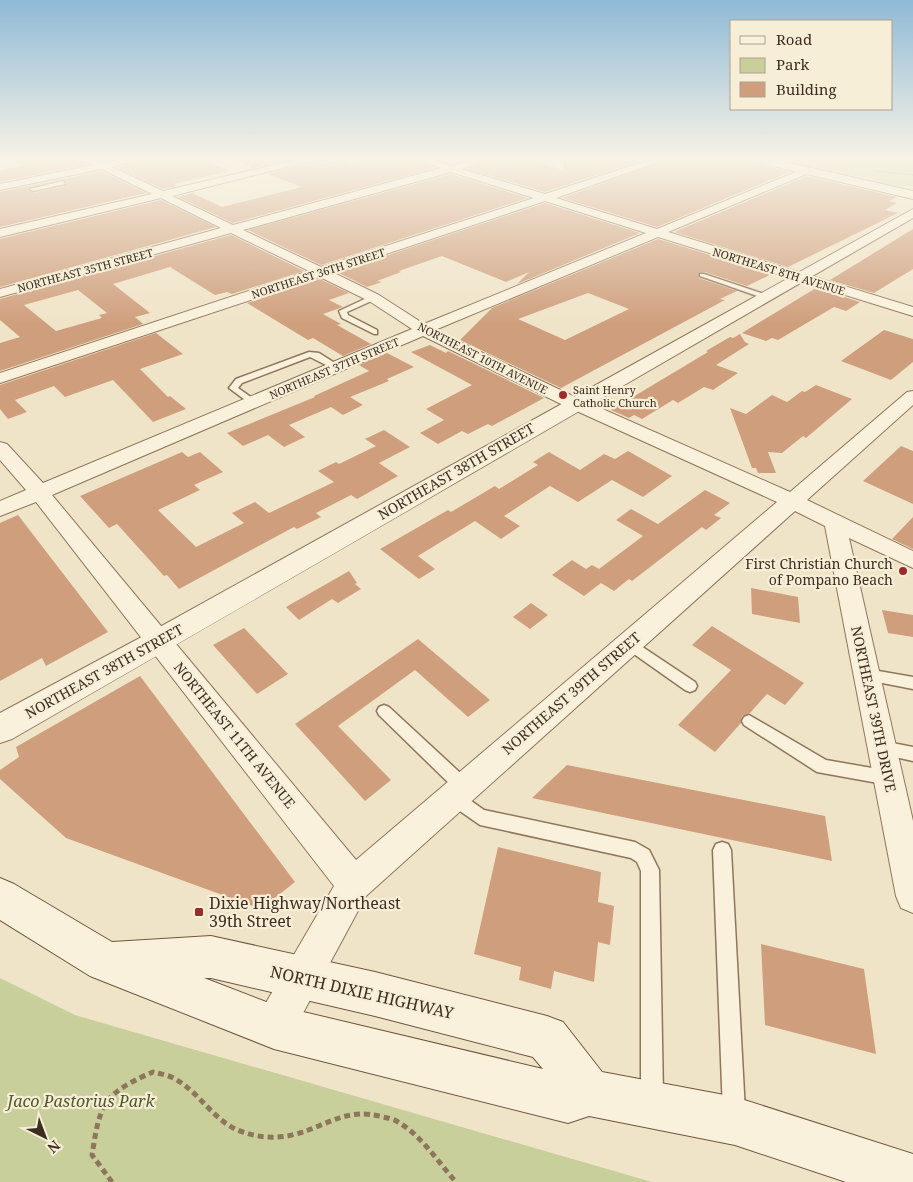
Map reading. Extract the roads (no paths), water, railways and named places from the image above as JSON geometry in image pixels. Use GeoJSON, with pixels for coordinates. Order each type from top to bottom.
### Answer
{"type":"FeatureCollection","features":[{"type":"Feature","properties":{"kind":"street"},"geometry":{"type":"LineString","coordinates":[[0,233],[83,213]]}},
{"type":"Feature","properties":{"kind":"street","name":"NORTHEAST 10TH AVENUE"},"geometry":{"type":"LineString","coordinates":[[198,213],[374,298],[424,330],[574,404],[792,501],[913,560]]}},
{"type":"Feature","properties":{"kind":"street","name":"NORTHEAST 35TH STREET"},"geometry":{"type":"LineString","coordinates":[[0,293],[290,213]]}},
{"type":"Feature","properties":{"kind":"street","name":"NORTHEAST 36TH STREET"},"geometry":{"type":"LineString","coordinates":[[0,378],[499,213]]}},
{"type":"Feature","properties":{"kind":"street","name":"NORTHEAST 8TH AVENUE"},"geometry":{"type":"LineString","coordinates":[[594,213],[913,312]]}},
{"type":"Feature","properties":{"kind":"street","name":"NORTHEAST 37TH STREET"},"geometry":{"type":"LineString","coordinates":[[0,509],[705,213]]}},
{"type":"Feature","properties":{"kind":"street","name":"NORTHEAST 38TH STREET"},"geometry":{"type":"LineString","coordinates":[[0,729],[159,641],[913,213]]}},
{"type":"Feature","properties":{"kind":"street","name":"NORTHEAST 39TH STREET"},"geometry":{"type":"LineString","coordinates":[[274,1026],[354,884],[913,396]]}},
{"type":"Feature","properties":{"kind":"street","name":"NORTHEAST 11TH AVENUE"},"geometry":{"type":"LineString","coordinates":[[0,448],[39,492],[354,884]]}},
{"type":"Feature","properties":{"kind":"street","name":"NORTHEAST 39TH DRIVE"},"geometry":{"type":"LineString","coordinates":[[835,522],[913,896]]}},
{"type":"Feature","properties":{"kind":"street"},"geometry":{"type":"LineString","coordinates":[[0,898],[105,961],[274,1026],[568,1099],[589,1093],[734,1121],[913,1179]]}},
{"type":"Feature","properties":{"kind":"street","name":"NORTH DIXIE HIGHWAY"},"geometry":{"type":"LineString","coordinates":[[105,961],[211,957],[375,994],[547,1038],[589,1093]]}},
{"type":"Feature","properties":{"kind":"lane"},"geometry":{"type":"LineString","coordinates":[[702,275],[766,296]]}},
{"type":"Feature","properties":{"kind":"lane"},"geometry":{"type":"LineString","coordinates":[[374,298],[342,313],[344,316],[374,332]]}},
{"type":"Feature","properties":{"kind":"lane"},"geometry":{"type":"LineString","coordinates":[[252,402],[233,388],[239,381],[309,354],[316,355],[336,367]]}},
{"type":"Feature","properties":{"kind":"lane"},"geometry":{"type":"LineString","coordinates":[[629,643],[690,686]]}},
{"type":"Feature","properties":{"kind":"lane"},"geometry":{"type":"LineString","coordinates":[[867,675],[913,683]]}},
{"type":"Feature","properties":{"kind":"lane"},"geometry":{"type":"LineString","coordinates":[[384,711],[480,817],[635,850],[643,856],[650,870],[652,1104]]}},
{"type":"Feature","properties":{"kind":"lane"},"geometry":{"type":"LineString","coordinates":[[749,721],[823,767],[889,778]]}},
{"type":"Feature","properties":{"kind":"lane"},"geometry":{"type":"LineString","coordinates":[[882,748],[913,754]]}},
{"type":"Feature","properties":{"kind":"lane"},"geometry":{"type":"LineString","coordinates":[[722,850],[734,1121]]}},
{"type":"Feature","properties":{"kind":"place","name":"Saint Henry Catholic Church"},"geometry":{"type":"Point","coordinates":[563,395]}},
{"type":"Feature","properties":{"kind":"place","name":"First Christian Church of Pompano Beach"},"geometry":{"type":"Point","coordinates":[903,571]}},
{"type":"Feature","properties":{"kind":"place","name":"Dixie Highway/Northeast 39th Street"},"geometry":{"type":"Point","coordinates":[199,912]}},
{"type":"Feature","properties":{"kind":"park label","name":"Jaco Pastorius Park"},"geometry":{"type":"Point","coordinates":[81,1101]}}]}
